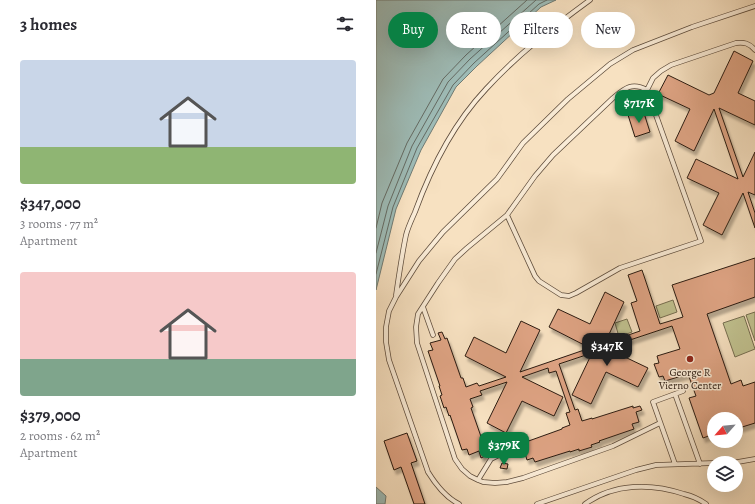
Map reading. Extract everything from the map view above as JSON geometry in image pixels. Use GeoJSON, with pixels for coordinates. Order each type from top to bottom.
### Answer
{"type":"FeatureCollection","features":[{"type":"Feature","properties":{"kind":"lane"},"geometry":{"type":"LineString","coordinates":[[396,297],[399,269],[407,233],[421,193],[452,133],[485,89],[513,62],[550,30],[590,0]]}},
{"type":"Feature","properties":{"kind":"lane"},"geometry":{"type":"LineString","coordinates":[[459,504],[445,494],[428,472],[389,360],[386,342],[386,327],[389,311],[396,297],[419,261],[443,232],[497,179],[523,143],[568,99],[610,64],[633,50],[692,27],[755,6]]}},
{"type":"Feature","properties":{"kind":"lane"},"geometry":{"type":"LineString","coordinates":[[647,90],[653,78],[661,70],[671,65],[736,43],[743,42],[751,45],[755,50]]}},
{"type":"Feature","properties":{"kind":"lane"},"geometry":{"type":"LineString","coordinates":[[507,215],[535,276],[543,285],[561,295],[570,296],[620,268],[701,241],[647,90],[640,86],[630,86],[613,98],[553,154],[507,215],[466,248],[455,259],[418,314],[416,327],[417,343],[424,367],[455,459],[462,469],[470,476],[483,482],[507,482],[523,478],[613,446],[660,423]]}},
{"type":"Feature","properties":{"kind":"lane"},"geometry":{"type":"LineString","coordinates":[[423,307],[433,334]]}},
{"type":"Feature","properties":{"kind":"lane"},"geometry":{"type":"LineString","coordinates":[[674,464],[653,402],[683,391]]}},
{"type":"Feature","properties":{"kind":"lane"},"geometry":{"type":"LineString","coordinates":[[675,394],[700,464]]}},
{"type":"Feature","properties":{"kind":"lane"},"geometry":{"type":"LineString","coordinates":[[478,480],[491,459],[499,455]]}},
{"type":"Feature","properties":{"kind":"lane"},"geometry":{"type":"LineString","coordinates":[[743,461],[755,459]]}},
{"type":"Feature","properties":{"kind":"lane"},"geometry":{"type":"LineString","coordinates":[[537,504],[636,470],[656,465],[707,464]]}},
{"type":"Feature","properties":{"kind":"lane"},"geometry":{"type":"LineString","coordinates":[[585,504],[606,492],[624,488],[651,486],[676,491],[700,499],[706,504]]}},
{"type":"Feature","properties":{"kind":"green space"},"geometry":{"type":"Polygon","coordinates":[[[673,300],[677,312],[660,318],[656,306],[673,300]]]}},
{"type":"Feature","properties":{"kind":"green space"},"geometry":{"type":"Polygon","coordinates":[[[755,312],[755,341],[746,315],[755,312]]]}},
{"type":"Feature","properties":{"kind":"green space"},"geometry":{"type":"Polygon","coordinates":[[[744,316],[755,349],[735,357],[723,323],[744,316]]]}},
{"type":"Feature","properties":{"kind":"green space"},"geometry":{"type":"Polygon","coordinates":[[[627,319],[632,332],[619,337],[615,323],[627,319]]]}},
{"type":"Feature","properties":{"kind":"water"},"geometry":{"type":"Polygon","coordinates":[[[376,0],[556,0],[541,7],[536,12],[509,12],[509,36],[501,44],[501,12],[446,12],[446,48],[497,48],[456,87],[421,150],[396,209],[376,290],[376,0]]]}},
{"type":"Feature","properties":{"kind":"water"},"geometry":{"type":"Polygon","coordinates":[[[376,487],[386,496],[385,504],[376,504],[376,487]]]}},
{"type":"Feature","properties":{"kind":"building"},"geometry":{"type":"Polygon","coordinates":[[[734,51],[753,61],[738,93],[755,101],[755,125],[719,108],[743,177],[755,152],[755,195],[748,192],[755,213],[755,228],[743,193],[722,235],[703,225],[719,193],[687,178],[696,159],[738,179],[714,109],[694,151],[675,141],[690,109],[658,94],[668,75],[709,95],[714,93],[734,51]]]}},
{"type":"Feature","properties":{"kind":"building"},"geometry":{"type":"Polygon","coordinates":[[[643,110],[650,132],[635,137],[628,115],[643,110]]]}},
{"type":"Feature","properties":{"kind":"building","name":"George R Vierno Center"},"geometry":{"type":"Polygon","coordinates":[[[755,258],[755,297],[707,314],[731,384],[741,380],[743,386],[755,382],[755,423],[743,427],[743,412],[707,412],[707,437],[703,438],[689,398],[696,396],[688,374],[665,381],[663,376],[659,377],[654,364],[659,363],[657,356],[680,349],[672,326],[606,348],[648,368],[638,387],[606,372],[591,404],[572,395],[592,353],[559,364],[575,410],[578,409],[582,421],[633,406],[633,408],[640,406],[642,410],[636,412],[639,422],[632,424],[634,429],[599,441],[600,442],[591,445],[592,447],[579,451],[579,449],[570,451],[535,462],[533,458],[527,460],[524,450],[518,452],[516,448],[524,446],[523,443],[570,425],[566,413],[570,412],[556,371],[549,373],[548,368],[522,377],[563,397],[554,416],[522,401],[506,433],[487,423],[507,382],[480,391],[482,395],[470,399],[473,407],[471,408],[485,448],[483,449],[485,456],[481,458],[479,451],[469,455],[467,449],[462,450],[450,415],[449,416],[446,407],[444,408],[440,396],[442,395],[440,386],[428,351],[433,350],[430,343],[441,340],[438,333],[442,332],[445,339],[447,338],[461,378],[463,378],[466,387],[477,383],[479,386],[506,377],[465,356],[474,337],[506,353],[521,321],[540,330],[520,372],[590,348],[549,327],[558,309],[590,324],[605,292],[624,302],[605,343],[640,331],[631,303],[637,301],[628,275],[642,270],[660,324],[683,317],[672,285],[755,258]]]}},
{"type":"Feature","properties":{"kind":"building"},"geometry":{"type":"Polygon","coordinates":[[[407,433],[417,461],[411,463],[425,504],[414,504],[401,467],[394,470],[384,441],[407,433]]]}},
{"type":"Feature","properties":{"kind":"building"},"geometry":{"type":"Polygon","coordinates":[[[502,463],[508,464],[507,469],[500,468],[502,463]]]}},
{"type":"Feature","properties":{"kind":"place","name":"George R Vierno Center"},"geometry":{"type":"Point","coordinates":[690,359]}}]}
